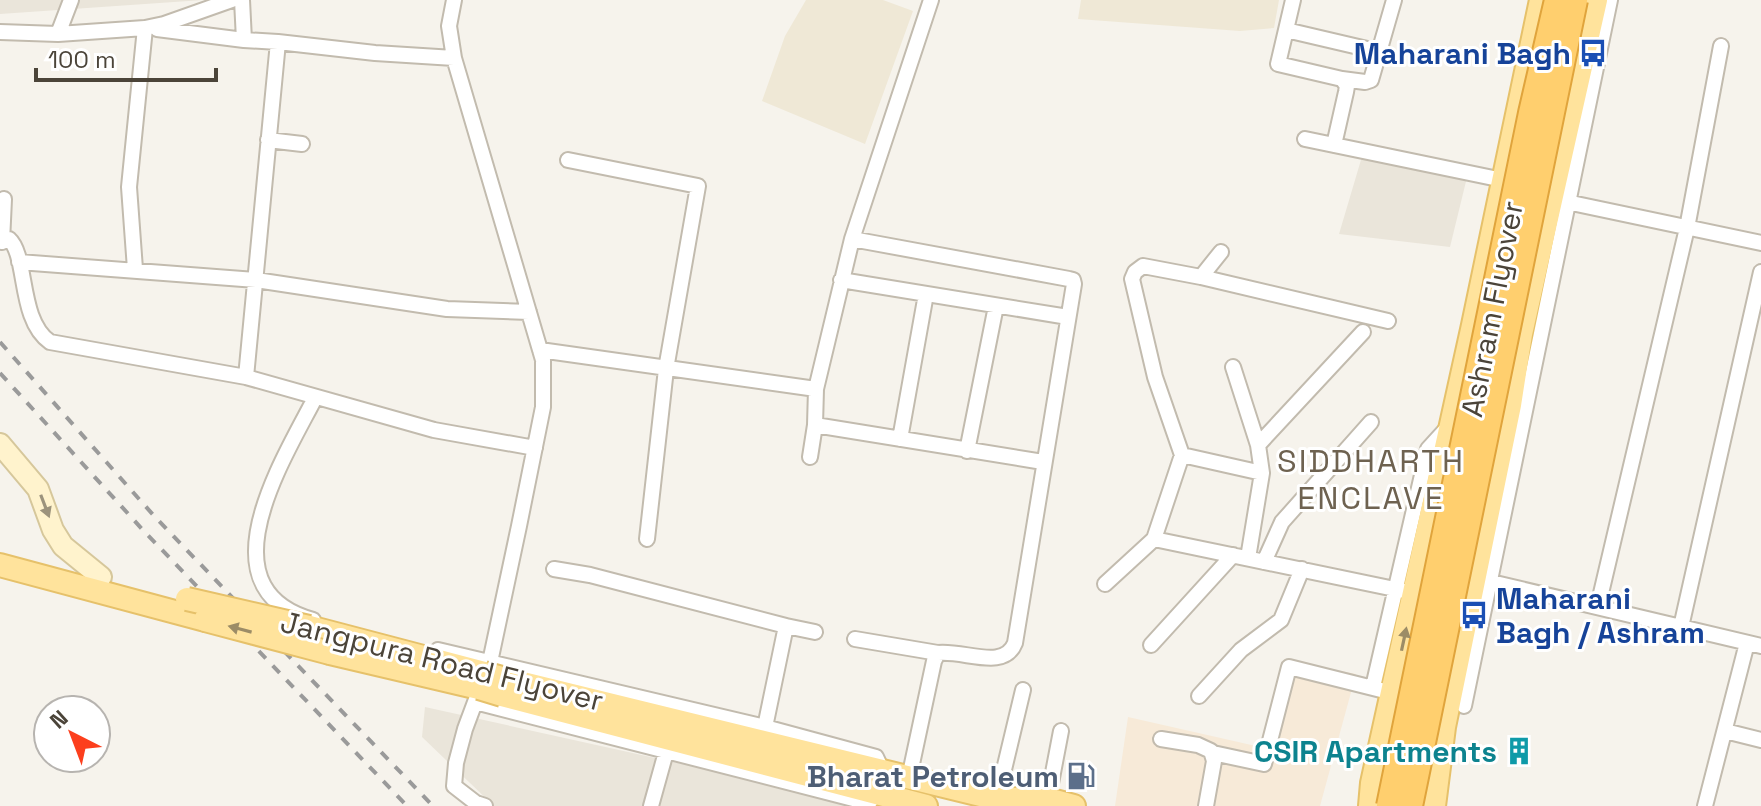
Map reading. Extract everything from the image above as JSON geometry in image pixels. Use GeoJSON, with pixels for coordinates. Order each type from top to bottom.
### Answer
{"type":"FeatureCollection","features":[{"type":"Feature","properties":{"kind":"highway","name":"Ashram Flyover"},"geometry":{"type":"LineString","coordinates":[[1389,806],[1557,0]]}},
{"type":"Feature","properties":{"kind":"highway","name":"Ashram Flyover"},"geometry":{"type":"LineString","coordinates":[[1410,806],[1575,0]]}},
{"type":"Feature","properties":{"kind":"main road"},"geometry":{"type":"LineString","coordinates":[[1370,806],[1384,699],[1405,590],[1452,422],[1541,0]]}},
{"type":"Feature","properties":{"kind":"main road"},"geometry":{"type":"LineString","coordinates":[[1372,783],[1434,805],[1444,727],[1510,405],[1524,319],[1596,0]]}},
{"type":"Feature","properties":{"kind":"main road"},"geometry":{"type":"LineString","coordinates":[[1522,90],[1572,101]]}},
{"type":"Feature","properties":{"kind":"main road"},"geometry":{"type":"LineString","coordinates":[[0,444],[38,489],[53,530],[63,546],[101,577]]}},
{"type":"Feature","properties":{"kind":"main road","name":"Jangpura Road Flyover"},"geometry":{"type":"LineString","coordinates":[[0,550],[872,780]]}},
{"type":"Feature","properties":{"kind":"main road","name":"Jangpura Road Flyover"},"geometry":{"type":"LineString","coordinates":[[0,565],[330,653],[872,780]]}},
{"type":"Feature","properties":{"kind":"main road"},"geometry":{"type":"LineString","coordinates":[[1384,699],[1444,727]]}},
{"type":"Feature","properties":{"kind":"main road"},"geometry":{"type":"LineString","coordinates":[[872,780],[909,778],[1007,803],[1048,799],[1074,806]]}},
{"type":"Feature","properties":{"kind":"main road"},"geometry":{"type":"LineString","coordinates":[[872,780],[926,806]]}},
{"type":"Feature","properties":{"kind":"main road"},"geometry":{"type":"LineString","coordinates":[[1355,806],[1372,783]]}},
{"type":"Feature","properties":{"kind":"street"},"geometry":{"type":"LineString","coordinates":[[58,34],[71,0]]}},
{"type":"Feature","properties":{"kind":"street"},"geometry":{"type":"LineString","coordinates":[[0,32],[58,34],[145,28],[175,21],[232,0]]}},
{"type":"Feature","properties":{"kind":"street"},"geometry":{"type":"LineString","coordinates":[[242,0],[244,40]]}},
{"type":"Feature","properties":{"kind":"street"},"geometry":{"type":"LineString","coordinates":[[454,0],[449,26],[454,58],[543,360],[543,407],[490,662],[456,763],[454,786],[485,806]]}},
{"type":"Feature","properties":{"kind":"street"},"geometry":{"type":"LineString","coordinates":[[810,457],[816,389],[841,280],[931,0]]}},
{"type":"Feature","properties":{"kind":"street"},"geometry":{"type":"LineString","coordinates":[[1293,0],[1278,64],[1365,82],[1371,80],[1394,0]]}},
{"type":"Feature","properties":{"kind":"street"},"geometry":{"type":"LineString","coordinates":[[1464,706],[1565,202],[1610,0]]}},
{"type":"Feature","properties":{"kind":"street"},"geometry":{"type":"LineString","coordinates":[[145,28],[375,53],[454,58]]}},
{"type":"Feature","properties":{"kind":"street"},"geometry":{"type":"LineString","coordinates":[[135,269],[129,187],[145,28]]}},
{"type":"Feature","properties":{"kind":"street"},"geometry":{"type":"LineString","coordinates":[[1286,30],[1380,52]]}},
{"type":"Feature","properties":{"kind":"street"},"geometry":{"type":"LineString","coordinates":[[246,377],[278,42]]}},
{"type":"Feature","properties":{"kind":"street"},"geometry":{"type":"LineString","coordinates":[[1598,606],[1687,228],[1721,46]]}},
{"type":"Feature","properties":{"kind":"street"},"geometry":{"type":"LineString","coordinates":[[1334,145],[1347,86],[1342,79]]}},
{"type":"Feature","properties":{"kind":"street"},"geometry":{"type":"LineString","coordinates":[[1305,139],[1503,180]]}},
{"type":"Feature","properties":{"kind":"street"},"geometry":{"type":"LineString","coordinates":[[268,140],[302,144]]}},
{"type":"Feature","properties":{"kind":"street"},"geometry":{"type":"LineString","coordinates":[[568,160],[698,186],[666,369],[647,539]]}},
{"type":"Feature","properties":{"kind":"street"},"geometry":{"type":"LineString","coordinates":[[4,199],[1,242],[12,241],[38,331],[50,342],[246,377],[459,436],[535,448]]}},
{"type":"Feature","properties":{"kind":"street"},"geometry":{"type":"LineString","coordinates":[[1565,202],[1761,243]]}},
{"type":"Feature","properties":{"kind":"street"},"geometry":{"type":"LineString","coordinates":[[852,239],[1073,280],[1012,652],[1001,659],[938,653],[855,639]]}},
{"type":"Feature","properties":{"kind":"street"},"geometry":{"type":"LineString","coordinates":[[1201,277],[1221,252]]}},
{"type":"Feature","properties":{"kind":"street"},"geometry":{"type":"LineString","coordinates":[[19,262],[256,280],[447,309],[529,312]]}},
{"type":"Feature","properties":{"kind":"street"},"geometry":{"type":"LineString","coordinates":[[1105,584],[1154,539],[1182,455],[1155,377],[1132,279],[1135,272],[1143,266],[1201,277],[1388,321]]}},
{"type":"Feature","properties":{"kind":"street"},"geometry":{"type":"LineString","coordinates":[[1681,627],[1761,272]]}},
{"type":"Feature","properties":{"kind":"street"},"geometry":{"type":"LineString","coordinates":[[841,280],[1068,317]]}},
{"type":"Feature","properties":{"kind":"street"},"geometry":{"type":"LineString","coordinates":[[900,439],[926,294]]}},
{"type":"Feature","properties":{"kind":"street"},"geometry":{"type":"LineString","coordinates":[[967,451],[996,306]]}},
{"type":"Feature","properties":{"kind":"street"},"geometry":{"type":"LineString","coordinates":[[1258,445],[1363,332]]}},
{"type":"Feature","properties":{"kind":"street"},"geometry":{"type":"LineString","coordinates":[[540,350],[816,389]]}},
{"type":"Feature","properties":{"kind":"street"},"geometry":{"type":"LineString","coordinates":[[1151,645],[1240,557],[1262,473],[1258,445],[1233,367]]}},
{"type":"Feature","properties":{"kind":"street"},"geometry":{"type":"LineString","coordinates":[[315,398],[276,474],[260,514],[256,551],[261,579],[266,592],[277,603],[308,619],[765,727],[876,757],[869,803],[475,702]]}},
{"type":"Feature","properties":{"kind":"street"},"geometry":{"type":"LineString","coordinates":[[1264,562],[1282,522],[1371,422]]}},
{"type":"Feature","properties":{"kind":"street"},"geometry":{"type":"LineString","coordinates":[[815,425],[1043,462]]}},
{"type":"Feature","properties":{"kind":"street"},"geometry":{"type":"LineString","coordinates":[[1182,455],[1262,473]]}},
{"type":"Feature","properties":{"kind":"street"},"geometry":{"type":"LineString","coordinates":[[1154,539],[1405,590]]}},
{"type":"Feature","properties":{"kind":"street"},"geometry":{"type":"LineString","coordinates":[[554,569],[590,575],[815,632]]}},
{"type":"Feature","properties":{"kind":"street"},"geometry":{"type":"LineString","coordinates":[[1199,696],[1241,650],[1281,620],[1302,569]]}},
{"type":"Feature","properties":{"kind":"street"},"geometry":{"type":"LineString","coordinates":[[1491,582],[1754,644],[1725,731],[1705,806]]}},
{"type":"Feature","properties":{"kind":"street"},"geometry":{"type":"LineString","coordinates":[[765,727],[786,626]]}},
{"type":"Feature","properties":{"kind":"street"},"geometry":{"type":"LineString","coordinates":[[909,778],[938,653]]}},
{"type":"Feature","properties":{"kind":"street"},"geometry":{"type":"LineString","coordinates":[[1161,739],[1198,745],[1213,753],[1264,764],[1289,667],[1384,699]]}},
{"type":"Feature","properties":{"kind":"street"},"geometry":{"type":"LineString","coordinates":[[1007,803],[1023,690]]}},
{"type":"Feature","properties":{"kind":"street"},"geometry":{"type":"LineString","coordinates":[[1048,799],[1061,731]]}},
{"type":"Feature","properties":{"kind":"street"},"geometry":{"type":"LineString","coordinates":[[1725,731],[1761,740]]}},
{"type":"Feature","properties":{"kind":"street"},"geometry":{"type":"LineString","coordinates":[[651,806],[666,752]]}},
{"type":"Feature","properties":{"kind":"street"},"geometry":{"type":"LineString","coordinates":[[1206,806],[1213,753]]}},
{"type":"Feature","properties":{"kind":"shaded area"},"geometry":{"type":"Polygon","coordinates":[[[0,0],[203,0],[0,14],[0,0]]]}},
{"type":"Feature","properties":{"kind":"shaded area"},"geometry":{"type":"Polygon","coordinates":[[[806,0],[883,0],[913,11],[865,144],[762,101],[785,36],[806,0]]]}},
{"type":"Feature","properties":{"kind":"shaded area"},"geometry":{"type":"Polygon","coordinates":[[[1081,0],[1279,0],[1274,28],[1240,31],[1078,19],[1081,0]]]}},
{"type":"Feature","properties":{"kind":"shaded area"},"geometry":{"type":"Polygon","coordinates":[[[1366,143],[1470,165],[1450,247],[1339,234],[1366,143]]]}},
{"type":"Feature","properties":{"kind":"shaded area"},"geometry":{"type":"Polygon","coordinates":[[[1286,660],[1356,674],[1320,806],[1115,806],[1128,717],[1269,749],[1286,660]]]}},
{"type":"Feature","properties":{"kind":"shaded area"},"geometry":{"type":"Polygon","coordinates":[[[425,707],[705,769],[854,806],[494,806],[422,737],[425,707]]]}},
{"type":"Feature","properties":{"kind":"railway"},"geometry":{"type":"LineString","coordinates":[[0,342],[155,517],[433,806]]}},
{"type":"Feature","properties":{"kind":"railway"},"geometry":{"type":"LineString","coordinates":[[0,373],[142,529],[407,806]]}},
{"type":"Feature","properties":{"kind":"place","name":"Maharani Bagh"},"geometry":{"type":"Point","coordinates":[1593,53]}},
{"type":"Feature","properties":{"kind":"place","name":"Maharani Bagh / Ashram"},"geometry":{"type":"Point","coordinates":[1474,615]}},
{"type":"Feature","properties":{"kind":"place","name":"CSIR Apartments"},"geometry":{"type":"Point","coordinates":[1519,751]}},
{"type":"Feature","properties":{"kind":"place","name":"Bharat Petroleum"},"geometry":{"type":"Point","coordinates":[1081,776]}},
{"type":"Feature","properties":{"kind":"district","name":"SIDDHARTH ENCLAVE"},"geometry":{"type":"Point","coordinates":[1371,480]}}]}
